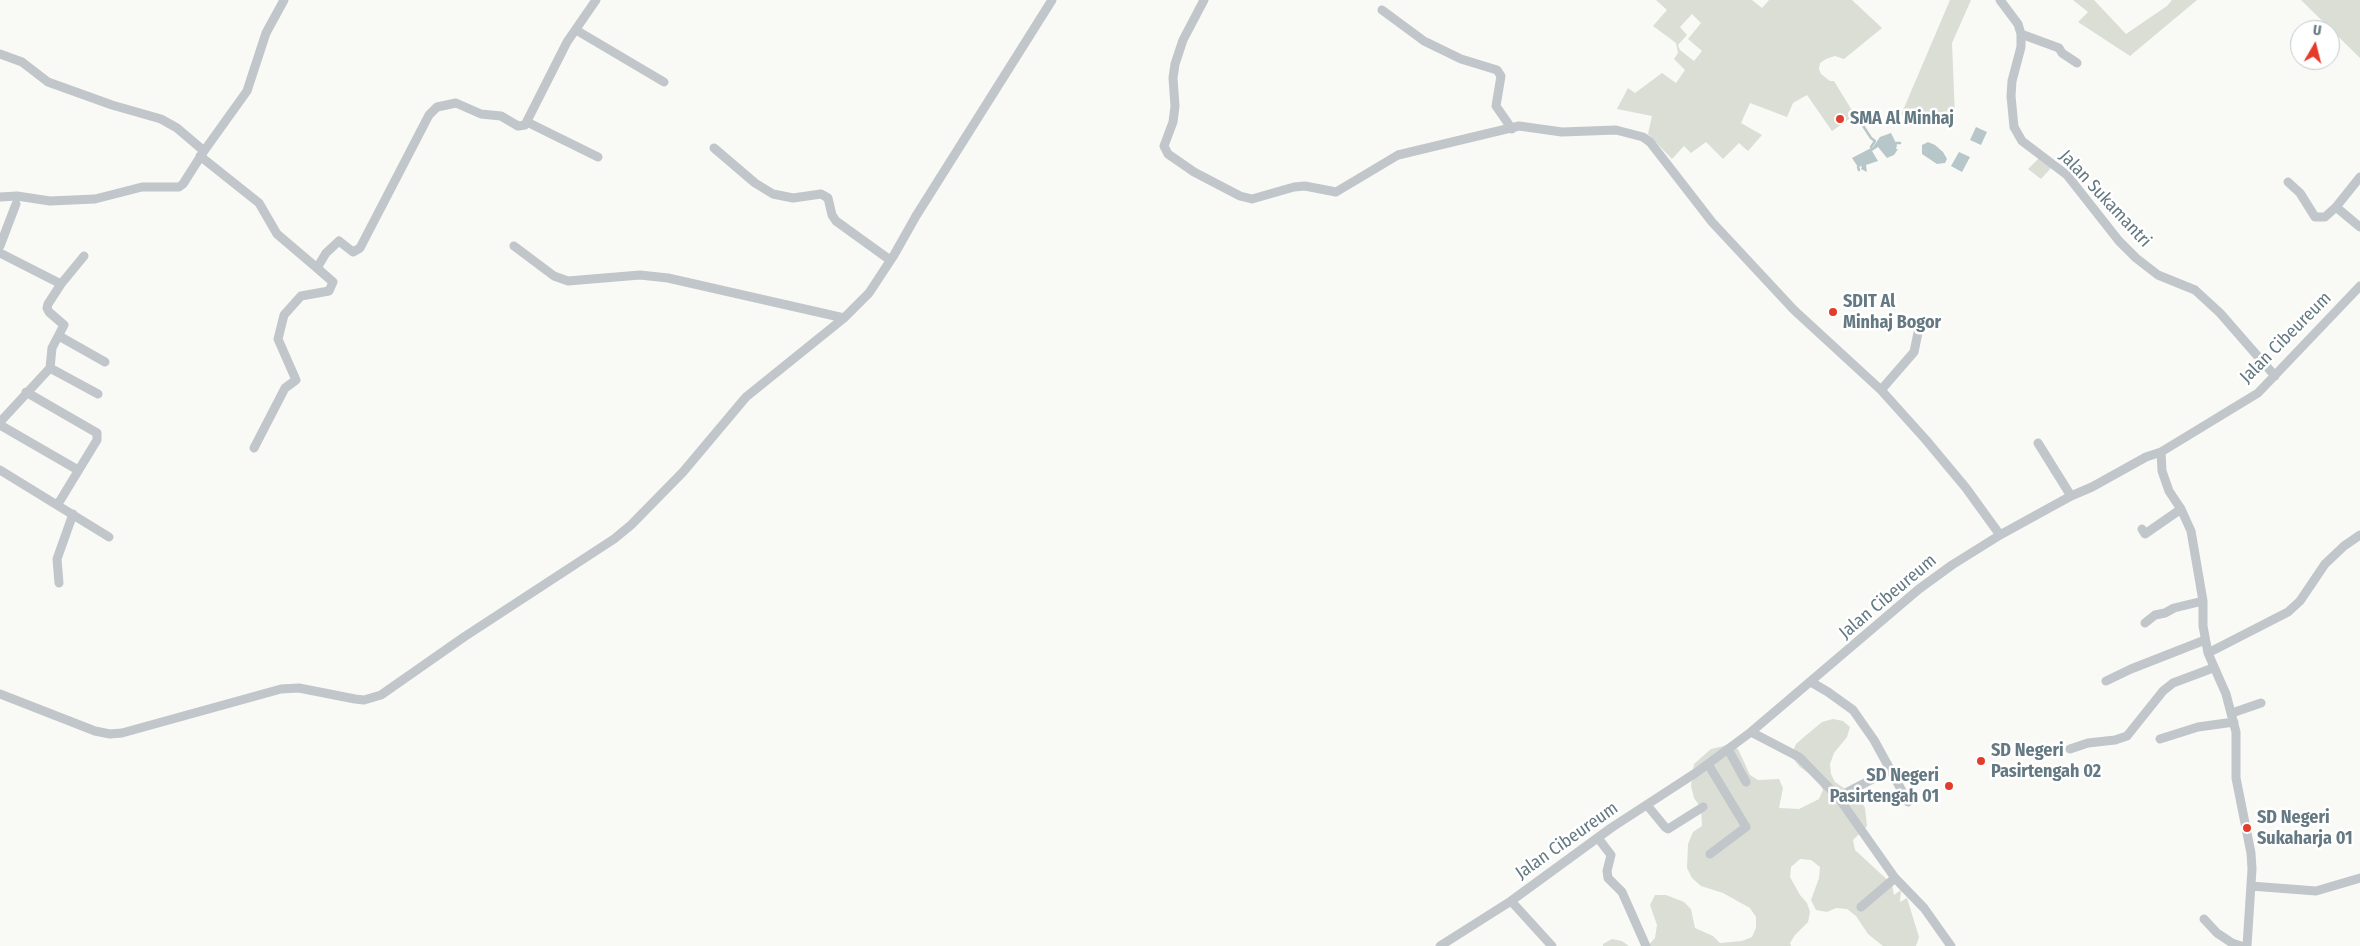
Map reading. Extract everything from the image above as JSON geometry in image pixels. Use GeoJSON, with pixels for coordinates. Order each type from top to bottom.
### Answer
{"type":"FeatureCollection","features":[{"type":"Feature","properties":{"kind":"street"},"geometry":{"type":"LineString","coordinates":[[0,197],[17,196],[50,201],[95,199],[142,187],[179,187],[184,184],[202,154],[247,91],[266,32],[284,0]]}},
{"type":"Feature","properties":{"kind":"street"},"geometry":{"type":"LineString","coordinates":[[317,268],[326,253],[338,241],[352,252],[360,248],[429,115],[442,105],[456,103],[481,114],[501,116],[518,126],[523,126],[527,122],[561,52],[596,0]]}},
{"type":"Feature","properties":{"kind":"street"},"geometry":{"type":"LineString","coordinates":[[0,694],[95,731],[110,734],[122,733],[280,689],[299,688],[364,700],[381,694],[599,549],[631,525],[683,472],[746,397],[844,318],[868,292],[890,260],[1052,0]]}},
{"type":"Feature","properties":{"kind":"street"},"geometry":{"type":"LineString","coordinates":[[1204,0],[1183,40],[1175,64],[1173,78],[1175,106],[1164,150],[1194,172],[1240,196],[1257,198],[1282,190],[1305,186],[1336,192],[1398,155],[1526,126],[1562,132],[1616,130],[1643,137],[1650,142],[1712,222],[1794,310],[1881,390],[1966,488],[2000,535]]}},
{"type":"Feature","properties":{"kind":"street"},"geometry":{"type":"LineString","coordinates":[[2000,0],[2018,24],[2021,34],[2059,48],[2062,53],[2077,63]]}},
{"type":"Feature","properties":{"kind":"street"},"geometry":{"type":"LineString","coordinates":[[1382,10],[1424,41],[1462,59],[1497,70],[1501,76],[1496,106],[1512,129]]}},
{"type":"Feature","properties":{"kind":"street"},"geometry":{"type":"LineString","coordinates":[[576,30],[664,82]]}},
{"type":"Feature","properties":{"kind":"street","name":"Jalan Sukamantri"},"geometry":{"type":"LineString","coordinates":[[2021,34],[2011,96],[2014,127],[2022,141],[2067,175],[2119,241],[2136,258],[2158,275],[2195,290],[2220,313],[2275,376]]}},
{"type":"Feature","properties":{"kind":"street"},"geometry":{"type":"LineString","coordinates":[[0,54],[22,62],[48,82],[112,105],[161,119],[176,128],[202,154],[259,203],[277,234],[333,282],[329,291],[301,296],[284,316],[278,339],[296,380],[285,388],[254,448]]}},
{"type":"Feature","properties":{"kind":"street"},"geometry":{"type":"LineString","coordinates":[[527,122],[598,157]]}},
{"type":"Feature","properties":{"kind":"street"},"geometry":{"type":"LineString","coordinates":[[714,148],[755,183],[773,194],[793,198],[821,194],[828,198],[832,215],[836,221],[890,260]]}},
{"type":"Feature","properties":{"kind":"street"},"geometry":{"type":"LineString","coordinates":[[2288,182],[2300,193],[2315,217],[2325,218],[2360,178]]}},
{"type":"Feature","properties":{"kind":"street"},"geometry":{"type":"LineString","coordinates":[[0,246],[16,204]]}},
{"type":"Feature","properties":{"kind":"street"},"geometry":{"type":"LineString","coordinates":[[2336,207],[2360,227]]}},
{"type":"Feature","properties":{"kind":"street"},"geometry":{"type":"LineString","coordinates":[[514,246],[554,276],[568,281],[640,275],[668,278],[844,318]]}},
{"type":"Feature","properties":{"kind":"street"},"geometry":{"type":"LineString","coordinates":[[0,253],[61,284]]}},
{"type":"Feature","properties":{"kind":"street"},"geometry":{"type":"LineString","coordinates":[[78,470],[0,424],[26,392],[50,368],[52,348],[64,325],[63,322],[49,312],[48,304],[61,284],[84,256]]}},
{"type":"Feature","properties":{"kind":"street","name":"Jalan Cibeureum"},"geometry":{"type":"LineString","coordinates":[[1440,946],[1511,901],[1751,732],[1919,589],[2000,535],[2071,496],[2092,488],[2146,457],[2161,452],[2258,393],[2360,286]]}},
{"type":"Feature","properties":{"kind":"street"},"geometry":{"type":"LineString","coordinates":[[1881,390],[1916,348],[1917,334],[1925,321]]}},
{"type":"Feature","properties":{"kind":"street"},"geometry":{"type":"LineString","coordinates":[[59,336],[105,362]]}},
{"type":"Feature","properties":{"kind":"street"},"geometry":{"type":"LineString","coordinates":[[50,368],[98,394]]}},
{"type":"Feature","properties":{"kind":"street"},"geometry":{"type":"LineString","coordinates":[[26,392],[97,433],[97,440],[58,504]]}},
{"type":"Feature","properties":{"kind":"street"},"geometry":{"type":"LineString","coordinates":[[2038,443],[2071,496]]}},
{"type":"Feature","properties":{"kind":"street"},"geometry":{"type":"LineString","coordinates":[[2161,452],[2165,480],[2169,492],[2181,509],[2191,531],[2203,600],[2203,626],[2208,653],[2233,718],[2237,744],[2236,778],[2251,853],[2252,886],[2247,946]]}},
{"type":"Feature","properties":{"kind":"street"},"geometry":{"type":"LineString","coordinates":[[0,470],[109,537]]}},
{"type":"Feature","properties":{"kind":"street"},"geometry":{"type":"LineString","coordinates":[[2142,529],[2145,534],[2181,509]]}},
{"type":"Feature","properties":{"kind":"street"},"geometry":{"type":"LineString","coordinates":[[59,583],[57,559],[74,514]]}},
{"type":"Feature","properties":{"kind":"street"},"geometry":{"type":"LineString","coordinates":[[2208,653],[2288,612],[2300,602],[2325,564],[2344,546],[2360,535]]}},
{"type":"Feature","properties":{"kind":"street"},"geometry":{"type":"LineString","coordinates":[[2145,623],[2155,615],[2203,600]]}},
{"type":"Feature","properties":{"kind":"street"},"geometry":{"type":"LineString","coordinates":[[2106,681],[2131,669],[2206,640]]}},
{"type":"Feature","properties":{"kind":"street"},"geometry":{"type":"LineString","coordinates":[[2070,749],[2088,743],[2115,740],[2127,736],[2163,691],[2173,683],[2213,668]]}},
{"type":"Feature","properties":{"kind":"street"},"geometry":{"type":"LineString","coordinates":[[1812,682],[1853,710],[1874,740],[1908,802]]}},
{"type":"Feature","properties":{"kind":"street"},"geometry":{"type":"LineString","coordinates":[[2160,739],[2233,718],[2262,703]]}},
{"type":"Feature","properties":{"kind":"street"},"geometry":{"type":"LineString","coordinates":[[1751,732],[1799,757],[1838,797],[1895,878],[1924,908],[1951,946]]}},
{"type":"Feature","properties":{"kind":"street"},"geometry":{"type":"LineString","coordinates":[[1728,749],[1746,782]]}},
{"type":"Feature","properties":{"kind":"street"},"geometry":{"type":"LineString","coordinates":[[1708,764],[1749,831],[1710,854]]}},
{"type":"Feature","properties":{"kind":"street"},"geometry":{"type":"LineString","coordinates":[[1838,797],[1890,770]]}},
{"type":"Feature","properties":{"kind":"street"},"geometry":{"type":"LineString","coordinates":[[1647,805],[1668,829],[1703,807]]}},
{"type":"Feature","properties":{"kind":"street"},"geometry":{"type":"LineString","coordinates":[[1598,838],[1611,855],[1607,871],[1608,878],[1622,892],[1646,946]]}},
{"type":"Feature","properties":{"kind":"street"},"geometry":{"type":"LineString","coordinates":[[1861,907],[1895,878]]}},
{"type":"Feature","properties":{"kind":"street"},"geometry":{"type":"LineString","coordinates":[[2252,886],[2316,892],[2360,878]]}},
{"type":"Feature","properties":{"kind":"street"},"geometry":{"type":"LineString","coordinates":[[1511,901],[1552,946]]}},
{"type":"Feature","properties":{"kind":"street"},"geometry":{"type":"LineString","coordinates":[[2204,919],[2217,933],[2232,943],[2241,946]]}},
{"type":"Feature","properties":{"kind":"shaded area"},"geometry":{"type":"Polygon","coordinates":[[[1656,0],[1752,0],[1762,8],[1769,0],[1852,0],[1882,28],[1844,59],[1835,56],[1820,63],[1819,69],[1821,74],[1830,81],[1834,81],[1853,112],[1852,117],[1832,131],[1807,95],[1793,103],[1787,117],[1750,103],[1741,123],[1762,135],[1748,151],[1739,143],[1723,159],[1706,142],[1691,153],[1684,146],[1672,159],[1648,134],[1652,116],[1617,109],[1628,88],[1635,93],[1662,73],[1676,83],[1685,70],[1674,59],[1678,53],[1676,43],[1653,26],[1667,10],[1656,0]],[[1692,14],[1680,27],[1687,35],[1678,45],[1680,50],[1694,61],[1702,51],[1688,39],[1701,23],[1692,14]]]}},
{"type":"Feature","properties":{"kind":"shaded area"},"geometry":{"type":"Polygon","coordinates":[[[1950,0],[1971,0],[1952,43],[1955,117],[1901,115],[1950,0]]]}},
{"type":"Feature","properties":{"kind":"shaded area"},"geometry":{"type":"Polygon","coordinates":[[[2073,0],[2094,0],[2126,34],[2167,6],[2172,0],[2197,0],[2130,56],[2078,22],[2088,12],[2073,0]]]}},
{"type":"Feature","properties":{"kind":"shaded area"},"geometry":{"type":"Polygon","coordinates":[[[2301,0],[2360,0],[2360,58],[2340,38],[2340,20],[2321,20],[2301,0]]]}},
{"type":"Feature","properties":{"kind":"shaded area"},"geometry":{"type":"Polygon","coordinates":[[[1976,127],[1987,132],[1981,145],[1970,140],[1976,127]]]}},
{"type":"Feature","properties":{"kind":"shaded area"},"geometry":{"type":"Polygon","coordinates":[[[1891,133],[1897,145],[1896,149],[1898,149],[1894,155],[1887,158],[1878,147],[1872,151],[1878,161],[1866,165],[1867,172],[1861,169],[1862,166],[1858,167],[1852,158],[1873,147],[1880,137],[1891,133]]]}},
{"type":"Feature","properties":{"kind":"shaded area"},"geometry":{"type":"Polygon","coordinates":[[[1928,142],[1943,152],[1947,159],[1945,163],[1937,164],[1922,154],[1922,145],[1928,142]]]}},
{"type":"Feature","properties":{"kind":"shaded area"},"geometry":{"type":"Polygon","coordinates":[[[1959,152],[1970,157],[1962,172],[1951,166],[1959,152]]]}},
{"type":"Feature","properties":{"kind":"shaded area"},"geometry":{"type":"Polygon","coordinates":[[[2039,158],[2051,168],[2041,179],[2028,169],[2039,158]]]}},
{"type":"Feature","properties":{"kind":"shaded area"},"geometry":{"type":"Polygon","coordinates":[[[1833,719],[1843,721],[1850,727],[1847,737],[1834,753],[1830,764],[1831,774],[1835,782],[1861,800],[1865,808],[1867,826],[1853,840],[1855,850],[1892,884],[1894,895],[1901,890],[1900,902],[1907,898],[1919,937],[1916,946],[1883,946],[1868,934],[1856,916],[1847,909],[1836,908],[1827,912],[1816,910],[1811,900],[1819,878],[1820,867],[1811,860],[1800,859],[1791,867],[1790,877],[1807,903],[1810,912],[1808,922],[1795,935],[1790,943],[1791,946],[1648,946],[1655,938],[1657,925],[1650,905],[1655,895],[1666,895],[1684,902],[1691,909],[1695,928],[1713,936],[1720,943],[1742,941],[1752,937],[1756,928],[1756,917],[1750,908],[1723,893],[1701,886],[1692,878],[1687,868],[1688,844],[1693,832],[1702,826],[1701,808],[1694,798],[1691,786],[1694,764],[1711,749],[1728,745],[1738,749],[1750,775],[1758,780],[1779,779],[1783,788],[1779,808],[1799,809],[1819,799],[1823,790],[1818,780],[1800,767],[1791,756],[1796,744],[1822,722],[1833,719]]]}},
{"type":"Feature","properties":{"kind":"shaded area"},"geometry":{"type":"Polygon","coordinates":[[[1612,939],[1622,941],[1629,946],[1603,946],[1603,944],[1612,939]]]}},
{"type":"Feature","properties":{"kind":"waterway"},"geometry":{"type":"LineString","coordinates":[[1856,115],[1875,141],[1871,147]]}},
{"type":"Feature","properties":{"kind":"place","name":"SMA Al Minhaj"},"geometry":{"type":"Point","coordinates":[1840,119]}},
{"type":"Feature","properties":{"kind":"place","name":"SDIT Al Minhaj Bogor"},"geometry":{"type":"Point","coordinates":[1833,312]}},
{"type":"Feature","properties":{"kind":"place","name":"SD Negeri Pasirtengah 02"},"geometry":{"type":"Point","coordinates":[1981,761]}},
{"type":"Feature","properties":{"kind":"place","name":"SD Negeri Pasirtengah 01"},"geometry":{"type":"Point","coordinates":[1949,786]}},
{"type":"Feature","properties":{"kind":"place","name":"SD Negeri Sukaharja 01"},"geometry":{"type":"Point","coordinates":[2247,828]}}]}
